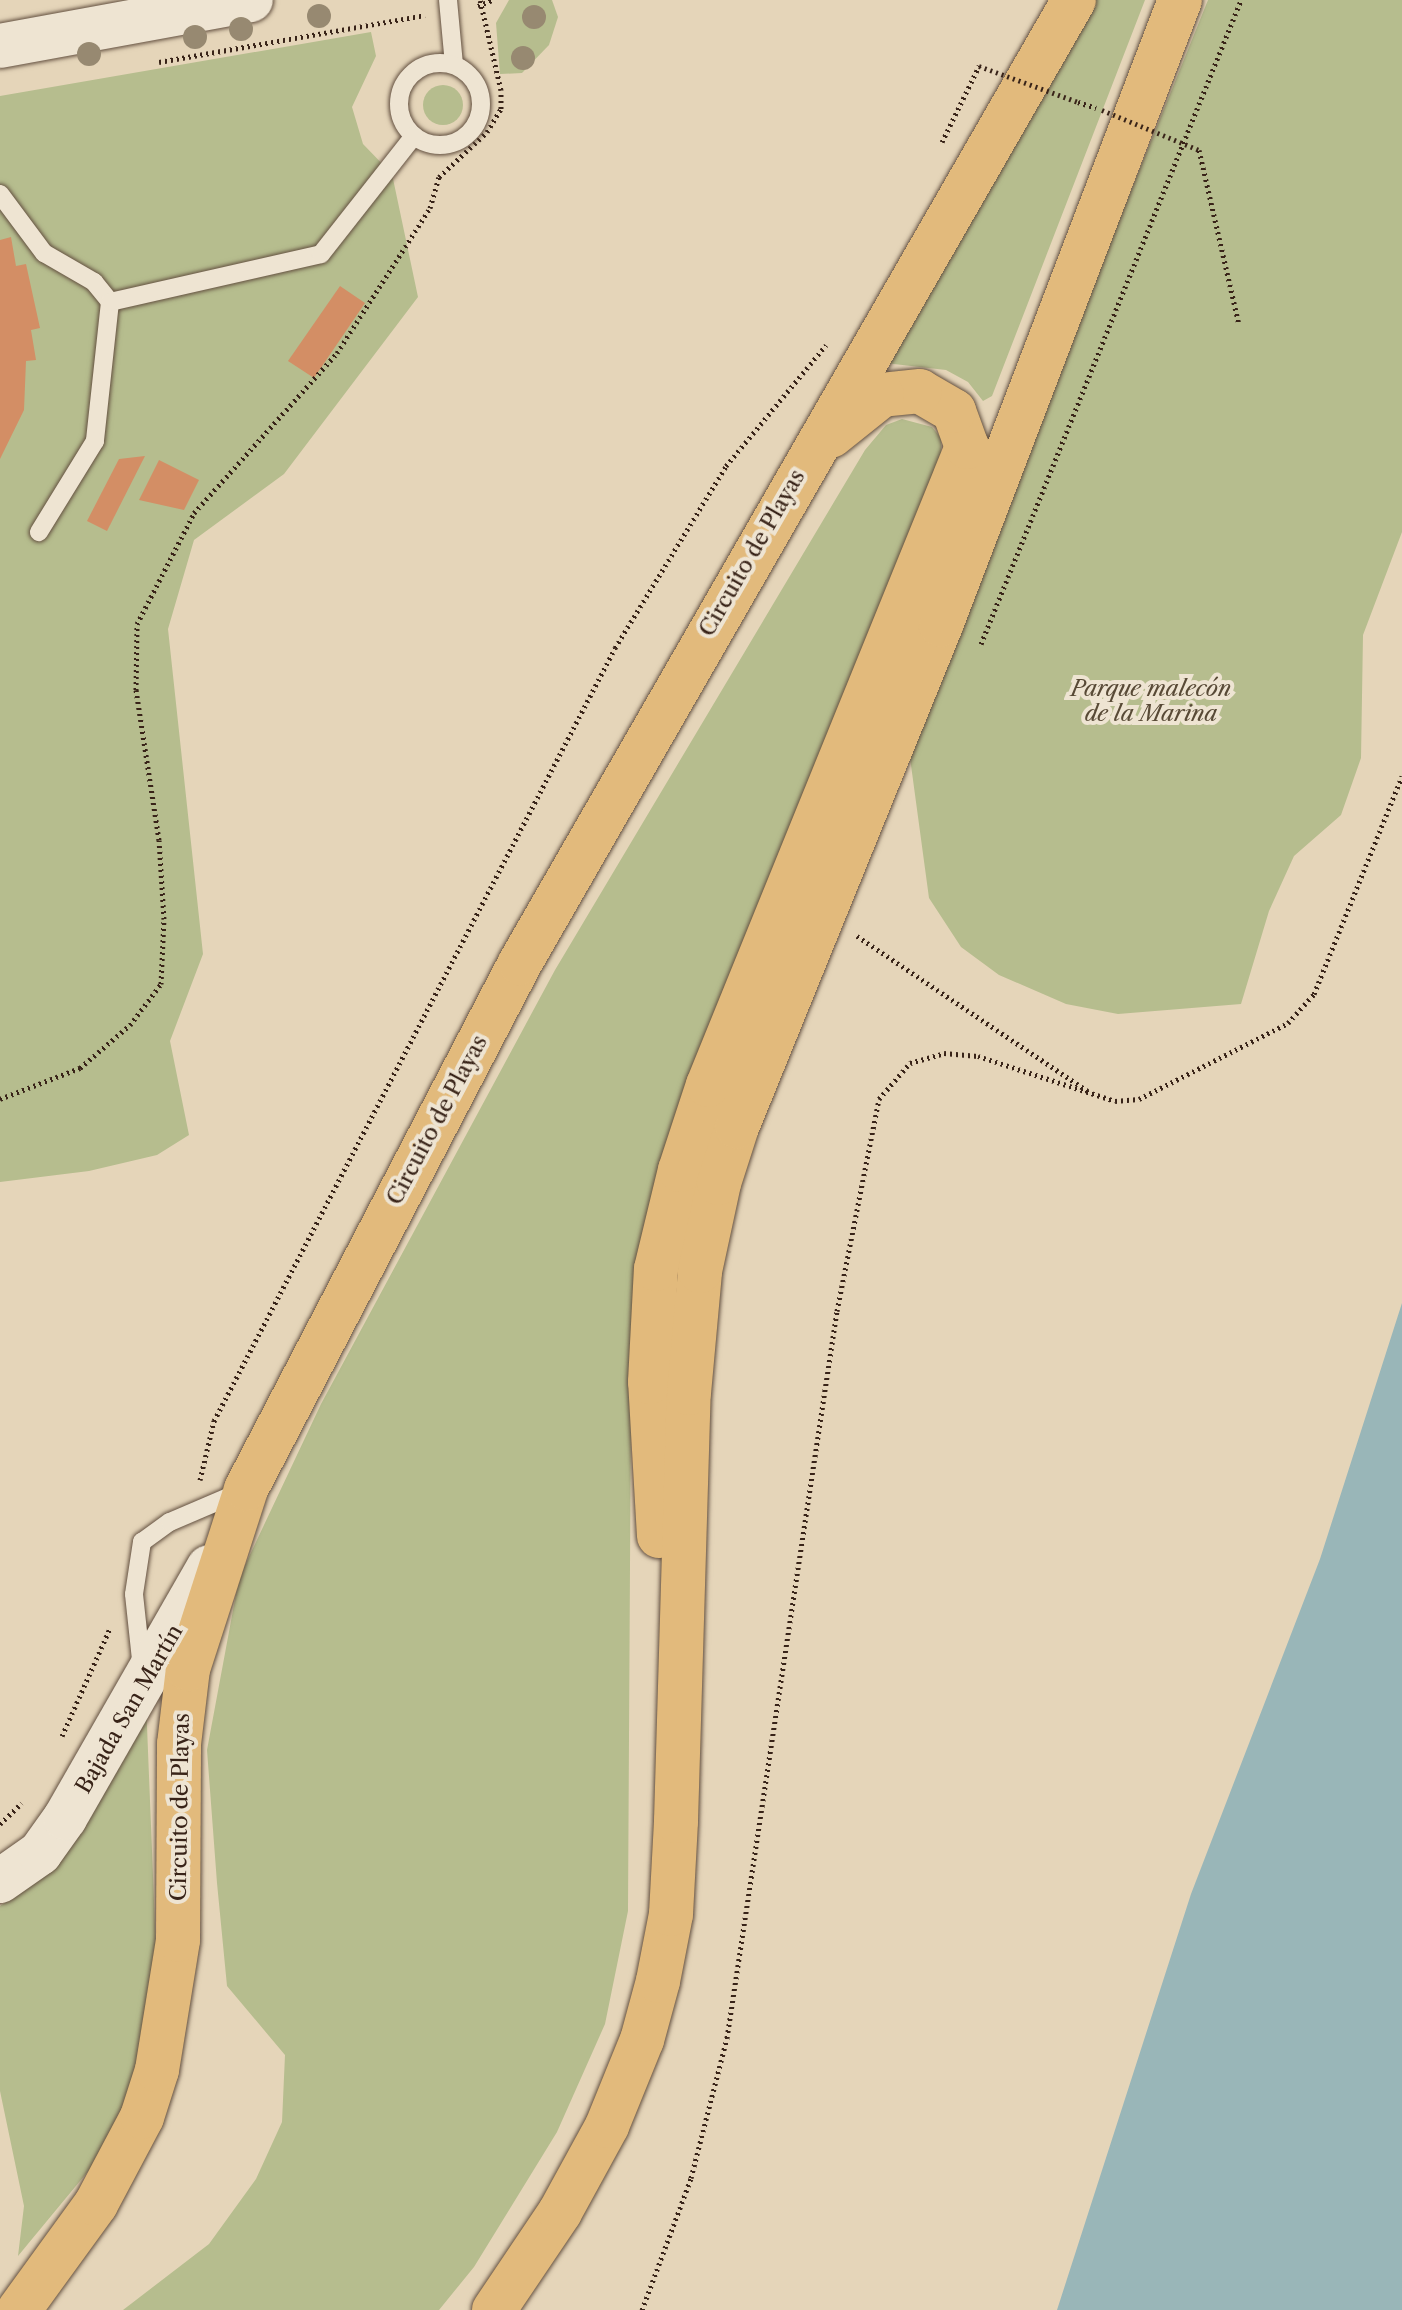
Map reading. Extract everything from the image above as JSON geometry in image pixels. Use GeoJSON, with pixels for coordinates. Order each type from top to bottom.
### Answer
{"type":"FeatureCollection","features":[{"type":"Feature","properties":{"kind":"highway","name":"Circuito de Playas"},"geometry":{"type":"LineString","coordinates":[[19,2310],[96,2204],[142,2117],[157,2070],[178,1940],[181,1710],[195,1638],[241,1503],[520,963],[807,457],[1074,0]]}},
{"type":"Feature","properties":{"kind":"highway"},"geometry":{"type":"LineString","coordinates":[[494,2310],[560,2212],[607,2126],[642,2040],[671,1914],[689,1393],[700,1271],[719,1183],[737,1127],[947,611],[1180,0]]}},
{"type":"Feature","properties":{"kind":"highway"},"geometry":{"type":"LineString","coordinates":[[676,1730],[650,1382],[656,1269],[708,1085],[967,447],[954,411],[920,391],[901,390],[867,406],[807,457]]}},
{"type":"Feature","properties":{"kind":"main road"},"geometry":{"type":"LineString","coordinates":[[0,46],[204,4],[251,0]]}},
{"type":"Feature","properties":{"kind":"main road","name":"Bajada San Martín"},"geometry":{"type":"LineString","coordinates":[[0,1881],[40,1853],[53,1836],[143,1688],[241,1503]]}},
{"type":"Feature","properties":{"kind":"lane"},"geometry":{"type":"LineString","coordinates":[[449,5],[454,65]]}},
{"type":"Feature","properties":{"kind":"lane"},"geometry":{"type":"LineString","coordinates":[[426,65],[454,65],[476,83],[481,111],[476,125],[467,136],[440,146],[414,136],[399,111],[405,83],[426,65]]}},
{"type":"Feature","properties":{"kind":"lane"},"geometry":{"type":"LineString","coordinates":[[110,302],[321,254],[414,136]]}},
{"type":"Feature","properties":{"kind":"lane"},"geometry":{"type":"LineString","coordinates":[[0,194],[44,253],[94,282],[110,302],[95,441],[39,532]]}},
{"type":"Feature","properties":{"kind":"lane"},"geometry":{"type":"LineString","coordinates":[[143,1688],[134,1594],[142,1542],[186,1514],[241,1503]]}},
{"type":"Feature","properties":{"kind":"path"},"geometry":{"type":"LineString","coordinates":[[141,65],[449,5],[492,0]]}},
{"type":"Feature","properties":{"kind":"path"},"geometry":{"type":"LineString","coordinates":[[978,651],[1241,0]]}},
{"type":"Feature","properties":{"kind":"path"},"geometry":{"type":"LineString","coordinates":[[0,1099],[80,1068],[130,1025],[161,984],[164,919],[159,840],[136,690],[137,624],[194,513],[337,353],[430,208],[439,177],[487,132],[501,109],[501,90],[480,3]]}},
{"type":"Feature","properties":{"kind":"path"},"geometry":{"type":"LineString","coordinates":[[934,157],[979,66],[1199,150],[1239,324]]}},
{"type":"Feature","properties":{"kind":"path"},"geometry":{"type":"LineString","coordinates":[[186,1514],[205,1468],[214,1421],[615,648],[726,466],[827,343]]}},
{"type":"Feature","properties":{"kind":"path"},"geometry":{"type":"LineString","coordinates":[[642,2310],[691,2178],[727,2038],[837,1311],[879,1099],[910,1063],[944,1053],[978,1056],[1115,1101],[1139,1099],[1288,1023],[1314,994],[1402,776]]}},
{"type":"Feature","properties":{"kind":"path"},"geometry":{"type":"LineString","coordinates":[[851,932],[1094,1095]]}},
{"type":"Feature","properties":{"kind":"path"},"geometry":{"type":"LineString","coordinates":[[55,1751],[124,1597],[134,1594]]}},
{"type":"Feature","properties":{"kind":"path"},"geometry":{"type":"LineString","coordinates":[[0,1824],[30,1795]]}},
{"type":"Feature","properties":{"kind":"green space"},"geometry":{"type":"Polygon","coordinates":[[[509,0],[552,0],[558,17],[549,45],[522,73],[500,74],[496,23],[509,0]]]}},
{"type":"Feature","properties":{"kind":"green space"},"geometry":{"type":"Polygon","coordinates":[[[1095,0],[1145,0],[992,396],[983,401],[968,382],[946,370],[885,363],[1095,0]]]}},
{"type":"Feature","properties":{"kind":"green space","name":"Parque malecón de la Marina"},"geometry":{"type":"Polygon","coordinates":[[[1208,0],[1402,0],[1402,532],[1363,635],[1361,758],[1341,815],[1294,856],[1269,911],[1241,1004],[1118,1014],[1066,1004],[999,975],[961,947],[929,898],[908,743],[1208,0]]]}},
{"type":"Feature","properties":{"kind":"green space"},"geometry":{"type":"Polygon","coordinates":[[[371,32],[376,56],[352,107],[363,144],[392,174],[418,297],[284,474],[194,540],[168,629],[203,954],[170,1041],[189,1135],[157,1155],[89,1171],[0,1182],[0,96],[371,32]]]}},
{"type":"Feature","properties":{"kind":"green space"},"geometry":{"type":"Polygon","coordinates":[[[443,85],[457,91],[463,105],[457,119],[443,125],[429,119],[423,105],[429,91],[443,85]]]}},
{"type":"Feature","properties":{"kind":"green space"},"geometry":{"type":"Polygon","coordinates":[[[902,419],[932,427],[941,438],[941,460],[631,1395],[628,1911],[605,2024],[557,2132],[474,2267],[439,2310],[123,2310],[209,2244],[256,2179],[282,2122],[285,2055],[227,1986],[217,1883],[207,1750],[239,1578],[321,1404],[555,970],[865,450],[886,425],[902,419]]]}},
{"type":"Feature","properties":{"kind":"green space"},"geometry":{"type":"Polygon","coordinates":[[[146,1701],[156,1951],[138,2072],[99,2158],[18,2256],[24,2206],[0,2091],[0,1906],[26,1889],[146,1701]]]}},
{"type":"Feature","properties":{"kind":"water"},"geometry":{"type":"Polygon","coordinates":[[[1402,1303],[1402,2310],[1057,2310],[1191,1894],[1320,1559],[1402,1303]]]}},
{"type":"Feature","properties":{"kind":"building"},"geometry":{"type":"Polygon","coordinates":[[[11,237],[16,266],[26,264],[40,328],[31,330],[36,360],[26,361],[24,410],[0,459],[0,240],[11,237]]]}},
{"type":"Feature","properties":{"kind":"building"},"geometry":{"type":"Polygon","coordinates":[[[340,286],[365,303],[314,378],[288,361],[340,286]]]}},
{"type":"Feature","properties":{"kind":"building"},"geometry":{"type":"Polygon","coordinates":[[[145,456],[107,531],[87,521],[119,459],[145,456]]]}},
{"type":"Feature","properties":{"kind":"building"},"geometry":{"type":"Polygon","coordinates":[[[159,460],[199,480],[184,510],[139,500],[159,460]]]}}]}
